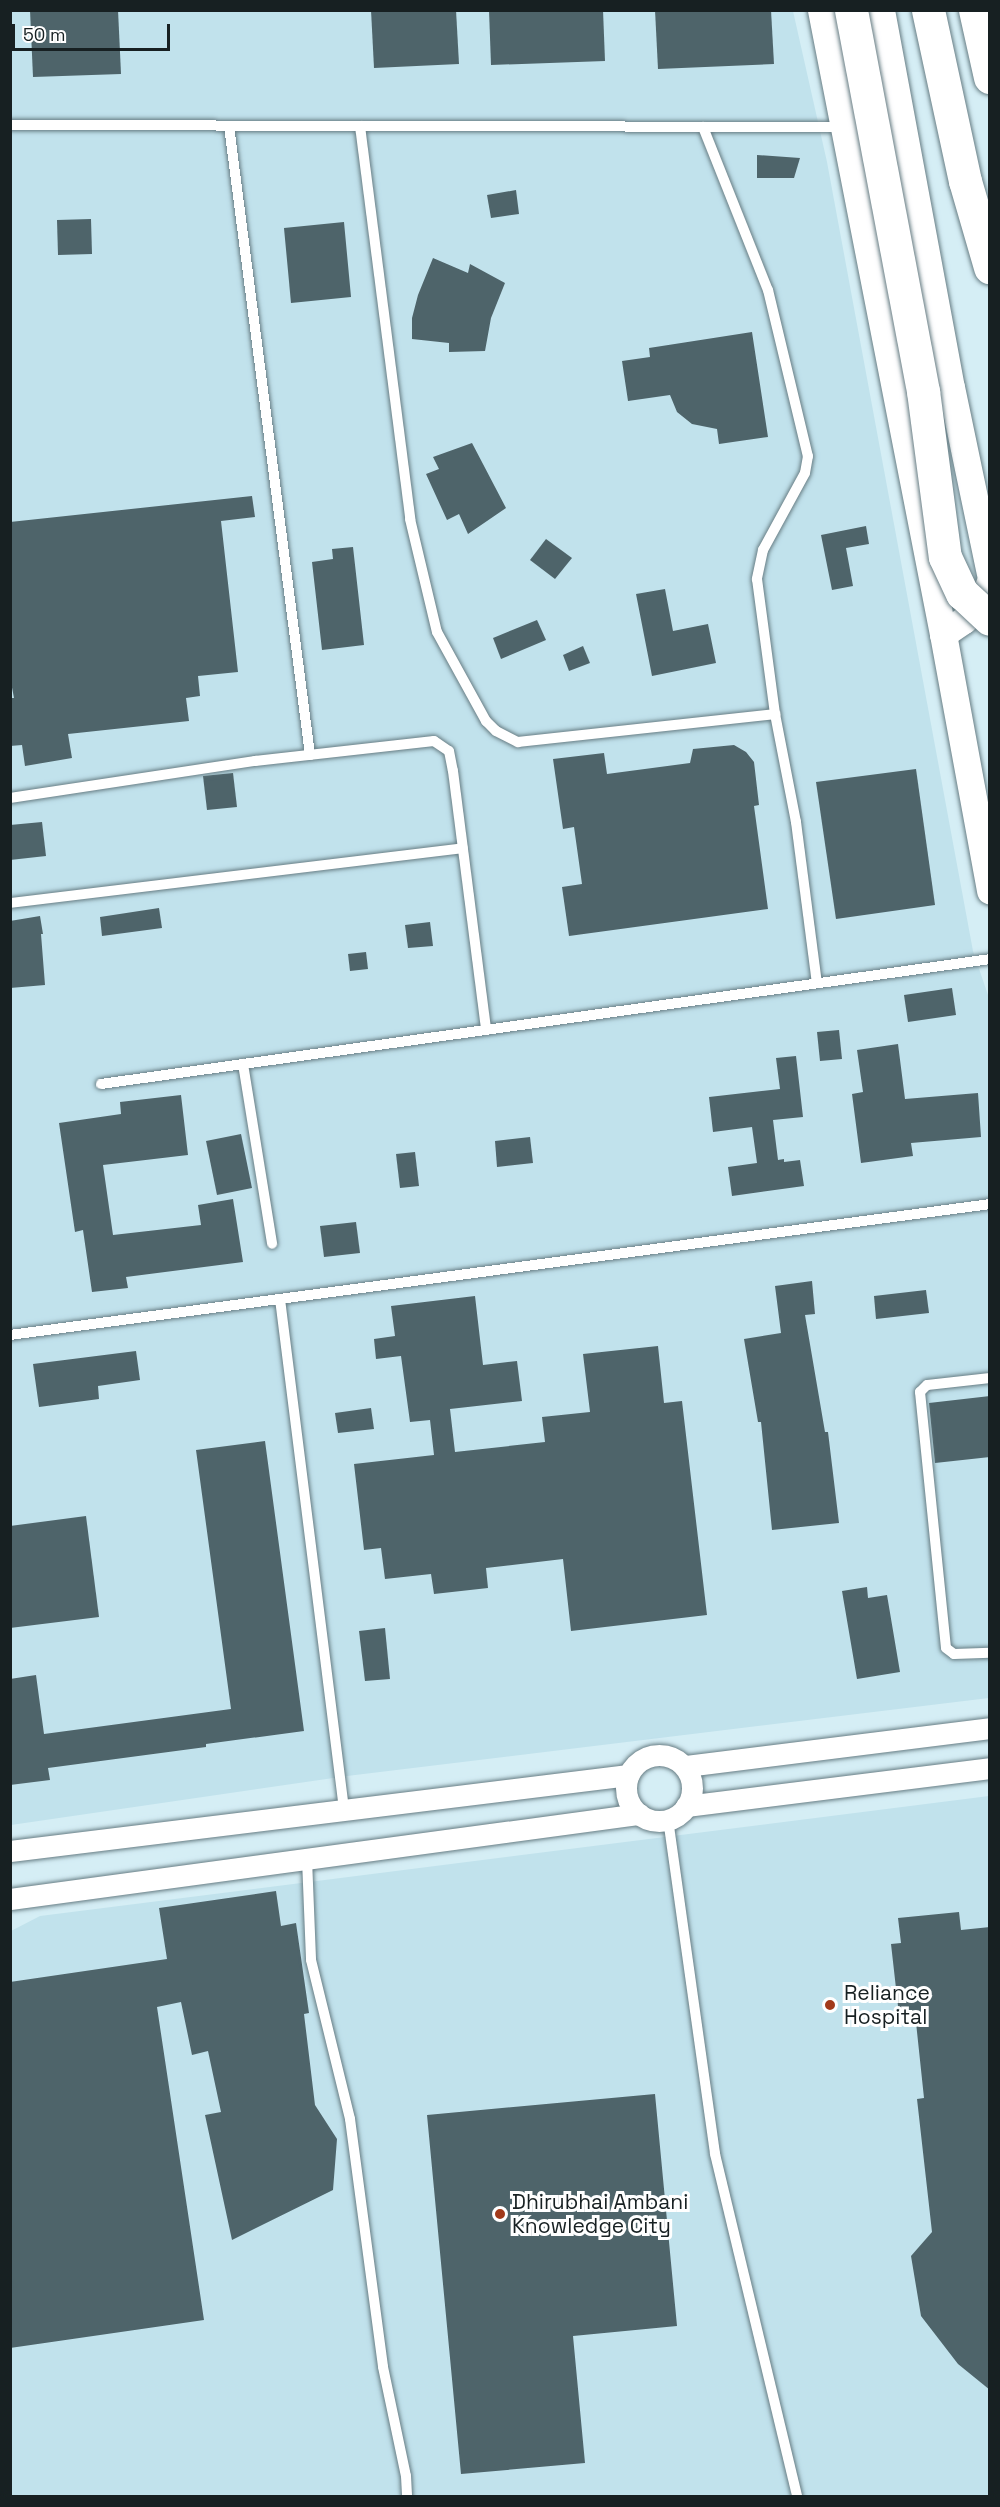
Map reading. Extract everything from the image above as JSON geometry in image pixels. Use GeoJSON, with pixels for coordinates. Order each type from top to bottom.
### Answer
{"type":"FeatureCollection","features":[{"type":"Feature","properties":{"kind":"main road"},"geometry":{"type":"LineString","coordinates":[[851,10],[926,410],[945,557],[962,593],[990,619]]}},
{"type":"Feature","properties":{"kind":"main road"},"geometry":{"type":"LineString","coordinates":[[928,10],[965,181],[990,267]]}},
{"type":"Feature","properties":{"kind":"main road"},"geometry":{"type":"LineString","coordinates":[[975,10],[990,77]]}},
{"type":"Feature","properties":{"kind":"street"},"geometry":{"type":"LineString","coordinates":[[821,10],[846,127],[990,891]]}},
{"type":"Feature","properties":{"kind":"street"},"geometry":{"type":"LineString","coordinates":[[881,10],[949,375],[990,573]]}},
{"type":"Feature","properties":{"kind":"street"},"geometry":{"type":"LineString","coordinates":[[943,634],[964,620],[984,597],[990,581]]}},
{"type":"Feature","properties":{"kind":"street"},"geometry":{"type":"LineString","coordinates":[[990,1728],[686,1766],[664,1756],[653,1755],[634,1766],[628,1776],[627,1797],[639,1814],[648,1819],[668,1819],[686,1806],[990,1768]]}},
{"type":"Feature","properties":{"kind":"street"},"geometry":{"type":"LineString","coordinates":[[686,1766],[692,1787],[686,1806]]}},
{"type":"Feature","properties":{"kind":"street"},"geometry":{"type":"LineString","coordinates":[[10,1851],[628,1776]]}},
{"type":"Feature","properties":{"kind":"street"},"geometry":{"type":"LineString","coordinates":[[10,1899],[639,1814]]}},
{"type":"Feature","properties":{"kind":"lane"},"geometry":{"type":"LineString","coordinates":[[10,125],[846,127]]}},
{"type":"Feature","properties":{"kind":"lane"},"geometry":{"type":"LineString","coordinates":[[229,126],[310,755]]}},
{"type":"Feature","properties":{"kind":"lane"},"geometry":{"type":"LineString","coordinates":[[360,126],[410,519],[437,633],[486,721],[496,731],[518,742],[775,714]]}},
{"type":"Feature","properties":{"kind":"lane"},"geometry":{"type":"LineString","coordinates":[[703,127],[768,290],[808,456],[805,474],[763,550],[757,579],[775,714],[796,822],[817,983]]}},
{"type":"Feature","properties":{"kind":"lane"},"geometry":{"type":"LineString","coordinates":[[10,798],[310,755],[435,741],[449,751],[486,1030]]}},
{"type":"Feature","properties":{"kind":"lane"},"geometry":{"type":"LineString","coordinates":[[10,903],[463,848]]}},
{"type":"Feature","properties":{"kind":"lane"},"geometry":{"type":"LineString","coordinates":[[101,1084],[990,959]]}},
{"type":"Feature","properties":{"kind":"lane"},"geometry":{"type":"LineString","coordinates":[[243,1064],[272,1244]]}},
{"type":"Feature","properties":{"kind":"lane"},"geometry":{"type":"LineString","coordinates":[[10,1335],[990,1204]]}},
{"type":"Feature","properties":{"kind":"lane"},"geometry":{"type":"LineString","coordinates":[[280,1299],[344,1809]]}},
{"type":"Feature","properties":{"kind":"lane"},"geometry":{"type":"LineString","coordinates":[[990,1378],[927,1385],[922,1387],[920,1397],[946,1648],[954,1654],[990,1653]]}},
{"type":"Feature","properties":{"kind":"lane"},"geometry":{"type":"LineString","coordinates":[[668,1819],[715,2154],[797,2496]]}},
{"type":"Feature","properties":{"kind":"lane"},"geometry":{"type":"LineString","coordinates":[[307,1859],[311,1960],[350,2120],[384,2367],[406,2476],[407,2496]]}},
{"type":"Feature","properties":{"kind":"shaded area"},"geometry":{"type":"Polygon","coordinates":[[[10,11],[793,11],[827,162],[973,951],[989,998],[989,1698],[347,1776],[11,1825],[10,11]]]}},
{"type":"Feature","properties":{"kind":"shaded area","name":"Dhirubhai Ambani Knowledge City"},"geometry":{"type":"Polygon","coordinates":[[[989,1796],[989,2496],[11,2496],[11,1931],[40,1916],[989,1796]]]}},
{"type":"Feature","properties":{"kind":"building"},"geometry":{"type":"Polygon","coordinates":[[[30,10],[118,10],[121,74],[33,77],[30,10]]]}},
{"type":"Feature","properties":{"kind":"building"},"geometry":{"type":"Polygon","coordinates":[[[371,10],[456,10],[459,64],[374,68],[371,10]]]}},
{"type":"Feature","properties":{"kind":"building"},"geometry":{"type":"Polygon","coordinates":[[[489,10],[603,10],[605,61],[491,65],[489,10]]]}},
{"type":"Feature","properties":{"kind":"building"},"geometry":{"type":"Polygon","coordinates":[[[655,10],[771,10],[774,64],[658,69],[655,10]]]}},
{"type":"Feature","properties":{"kind":"building"},"geometry":{"type":"Polygon","coordinates":[[[757,155],[800,158],[794,178],[757,178],[757,155]]]}},
{"type":"Feature","properties":{"kind":"building"},"geometry":{"type":"Polygon","coordinates":[[[516,190],[519,214],[491,218],[487,195],[516,190]]]}},
{"type":"Feature","properties":{"kind":"building"},"geometry":{"type":"Polygon","coordinates":[[[91,219],[92,254],[58,255],[57,220],[91,219]]]}},
{"type":"Feature","properties":{"kind":"building"},"geometry":{"type":"Polygon","coordinates":[[[344,222],[351,297],[291,303],[284,228],[344,222]]]}},
{"type":"Feature","properties":{"kind":"building"},"geometry":{"type":"Polygon","coordinates":[[[433,258],[468,273],[470,264],[505,283],[491,318],[485,351],[449,352],[449,343],[412,339],[412,318],[418,295],[433,258]]]}},
{"type":"Feature","properties":{"kind":"building"},"geometry":{"type":"Polygon","coordinates":[[[752,332],[768,437],[719,444],[717,429],[692,424],[677,412],[670,395],[628,401],[622,361],[650,357],[649,348],[752,332]]]}},
{"type":"Feature","properties":{"kind":"building"},"geometry":{"type":"Polygon","coordinates":[[[472,443],[506,508],[468,534],[459,514],[447,520],[426,474],[439,469],[433,457],[472,443]]]}},
{"type":"Feature","properties":{"kind":"building"},"geometry":{"type":"Polygon","coordinates":[[[252,496],[255,517],[221,521],[238,672],[198,676],[200,696],[186,698],[189,721],[68,734],[72,758],[25,766],[22,745],[10,746],[10,698],[14,698],[10,677],[10,522],[252,496]]]}},
{"type":"Feature","properties":{"kind":"building"},"geometry":{"type":"Polygon","coordinates":[[[866,526],[869,544],[846,548],[853,586],[832,590],[821,535],[866,526]]]}},
{"type":"Feature","properties":{"kind":"building"},"geometry":{"type":"Polygon","coordinates":[[[546,539],[572,558],[555,579],[530,560],[546,539]]]}},
{"type":"Feature","properties":{"kind":"building"},"geometry":{"type":"Polygon","coordinates":[[[353,547],[364,645],[322,650],[312,562],[333,559],[332,549],[353,547]]]}},
{"type":"Feature","properties":{"kind":"building"},"geometry":{"type":"Polygon","coordinates":[[[665,589],[673,631],[708,624],[716,663],[652,676],[636,594],[665,589]]]}},
{"type":"Feature","properties":{"kind":"building"},"geometry":{"type":"Polygon","coordinates":[[[537,620],[546,640],[501,659],[493,638],[537,620]]]}},
{"type":"Feature","properties":{"kind":"building"},"geometry":{"type":"Polygon","coordinates":[[[583,646],[590,663],[569,671],[563,655],[583,646]]]}},
{"type":"Feature","properties":{"kind":"building"},"geometry":{"type":"Polygon","coordinates":[[[734,745],[746,752],[754,762],[759,805],[754,806],[768,909],[569,936],[562,887],[582,884],[574,827],[563,829],[553,759],[604,753],[607,774],[690,763],[693,749],[734,745]]]}},
{"type":"Feature","properties":{"kind":"building"},"geometry":{"type":"Polygon","coordinates":[[[916,769],[935,905],[836,919],[816,782],[916,769]]]}},
{"type":"Feature","properties":{"kind":"building"},"geometry":{"type":"Polygon","coordinates":[[[233,773],[237,807],[207,810],[203,776],[233,773]]]}},
{"type":"Feature","properties":{"kind":"building"},"geometry":{"type":"Polygon","coordinates":[[[42,822],[46,856],[10,860],[10,825],[42,822]]]}},
{"type":"Feature","properties":{"kind":"building"},"geometry":{"type":"Polygon","coordinates":[[[159,908],[162,928],[102,936],[100,917],[159,908]]]}},
{"type":"Feature","properties":{"kind":"building"},"geometry":{"type":"Polygon","coordinates":[[[40,916],[45,985],[10,988],[10,921],[40,916]]]}},
{"type":"Feature","properties":{"kind":"building"},"geometry":{"type":"Polygon","coordinates":[[[430,922],[433,946],[408,948],[405,925],[430,922]]]}},
{"type":"Feature","properties":{"kind":"building"},"geometry":{"type":"Polygon","coordinates":[[[366,952],[368,969],[350,971],[348,954],[366,952]]]}},
{"type":"Feature","properties":{"kind":"building"},"geometry":{"type":"Polygon","coordinates":[[[952,988],[956,1015],[908,1022],[904,995],[952,988]]]}},
{"type":"Feature","properties":{"kind":"building"},"geometry":{"type":"Polygon","coordinates":[[[839,1030],[842,1059],[820,1061],[817,1032],[839,1030]]]}},
{"type":"Feature","properties":{"kind":"building"},"geometry":{"type":"Polygon","coordinates":[[[898,1044],[905,1099],[978,1093],[981,1137],[911,1143],[913,1156],[861,1163],[852,1094],[863,1092],[857,1050],[898,1044]]]}},
{"type":"Feature","properties":{"kind":"building"},"geometry":{"type":"Polygon","coordinates":[[[796,1056],[803,1117],[773,1120],[778,1160],[784,1159],[784,1162],[800,1160],[804,1186],[732,1196],[728,1167],[757,1163],[752,1127],[713,1132],[709,1097],[780,1089],[776,1058],[796,1056]]]}},
{"type":"Feature","properties":{"kind":"building"},"geometry":{"type":"Polygon","coordinates":[[[181,1095],[188,1155],[103,1165],[113,1235],[201,1225],[198,1205],[233,1199],[243,1262],[126,1277],[128,1288],[92,1292],[83,1230],[75,1232],[59,1123],[121,1114],[120,1102],[181,1095]]]}},
{"type":"Feature","properties":{"kind":"building"},"geometry":{"type":"Polygon","coordinates":[[[241,1134],[252,1188],[217,1195],[206,1141],[241,1134]]]}},
{"type":"Feature","properties":{"kind":"building"},"geometry":{"type":"Polygon","coordinates":[[[530,1137],[533,1163],[497,1167],[495,1141],[530,1137]]]}},
{"type":"Feature","properties":{"kind":"building"},"geometry":{"type":"Polygon","coordinates":[[[415,1152],[419,1186],[400,1188],[396,1154],[415,1152]]]}},
{"type":"Feature","properties":{"kind":"building"},"geometry":{"type":"Polygon","coordinates":[[[356,1222],[360,1253],[324,1257],[320,1226],[356,1222]]]}},
{"type":"Feature","properties":{"kind":"building"},"geometry":{"type":"Polygon","coordinates":[[[812,1281],[815,1314],[805,1315],[825,1432],[828,1432],[839,1523],[772,1530],[761,1422],[758,1422],[744,1339],[781,1333],[775,1286],[812,1281]]]}},
{"type":"Feature","properties":{"kind":"building"},"geometry":{"type":"Polygon","coordinates":[[[926,1290],[929,1313],[876,1319],[874,1296],[926,1290]]]}},
{"type":"Feature","properties":{"kind":"building"},"geometry":{"type":"Polygon","coordinates":[[[475,1296],[483,1365],[517,1361],[522,1401],[450,1409],[455,1452],[545,1442],[542,1417],[590,1412],[583,1354],[658,1346],[664,1403],[682,1401],[707,1615],[571,1631],[563,1559],[486,1568],[488,1588],[434,1594],[431,1574],[385,1579],[381,1548],[364,1550],[354,1464],[434,1455],[430,1420],[410,1422],[401,1356],[376,1359],[374,1339],[395,1336],[391,1306],[475,1296]]]}},
{"type":"Feature","properties":{"kind":"building"},"geometry":{"type":"Polygon","coordinates":[[[136,1351],[140,1380],[98,1386],[99,1399],[39,1407],[33,1364],[136,1351]]]}},
{"type":"Feature","properties":{"kind":"building"},"geometry":{"type":"Polygon","coordinates":[[[990,1396],[990,1457],[935,1463],[929,1403],[990,1396]]]}},
{"type":"Feature","properties":{"kind":"building"},"geometry":{"type":"Polygon","coordinates":[[[371,1408],[374,1429],[338,1433],[335,1413],[371,1408]]]}},
{"type":"Feature","properties":{"kind":"building"},"geometry":{"type":"Polygon","coordinates":[[[265,1441],[304,1731],[206,1744],[206,1747],[48,1768],[50,1780],[10,1785],[10,1679],[36,1675],[44,1734],[231,1709],[196,1450],[265,1441]]]}},
{"type":"Feature","properties":{"kind":"building"},"geometry":{"type":"Polygon","coordinates":[[[86,1516],[99,1617],[10,1628],[10,1526],[86,1516]]]}},
{"type":"Feature","properties":{"kind":"building"},"geometry":{"type":"Polygon","coordinates":[[[867,1587],[868,1598],[887,1595],[900,1672],[857,1679],[842,1591],[867,1587]]]}},
{"type":"Feature","properties":{"kind":"building"},"geometry":{"type":"Polygon","coordinates":[[[385,1628],[390,1679],[365,1681],[359,1631],[385,1628]]]}},
{"type":"Feature","properties":{"kind":"building"},"geometry":{"type":"Polygon","coordinates":[[[276,1891],[281,1926],[296,1923],[309,2013],[304,2014],[315,2105],[337,2139],[333,2190],[232,2240],[205,2115],[221,2112],[208,2051],[192,2055],[181,2002],[157,2007],[204,2320],[10,2348],[10,1982],[167,1959],[159,1908],[276,1891]]]}},
{"type":"Feature","properties":{"kind":"building","name":"Reliance Hospital"},"geometry":{"type":"Polygon","coordinates":[[[959,1912],[961,1930],[990,1927],[990,2390],[958,2364],[921,2316],[911,2256],[932,2232],[917,2099],[924,2098],[915,2013],[899,2015],[891,1944],[901,1943],[898,1918],[959,1912]]]}},
{"type":"Feature","properties":{"kind":"building"},"geometry":{"type":"Polygon","coordinates":[[[655,2094],[677,2326],[573,2336],[585,2463],[461,2474],[427,2115],[655,2094]]]}},
{"type":"Feature","properties":{"kind":"place","name":"Reliance Hospital"},"geometry":{"type":"Point","coordinates":[830,2005]}},
{"type":"Feature","properties":{"kind":"place","name":"Dhirubhai Ambani Knowledge City"},"geometry":{"type":"Point","coordinates":[500,2214]}}]}
